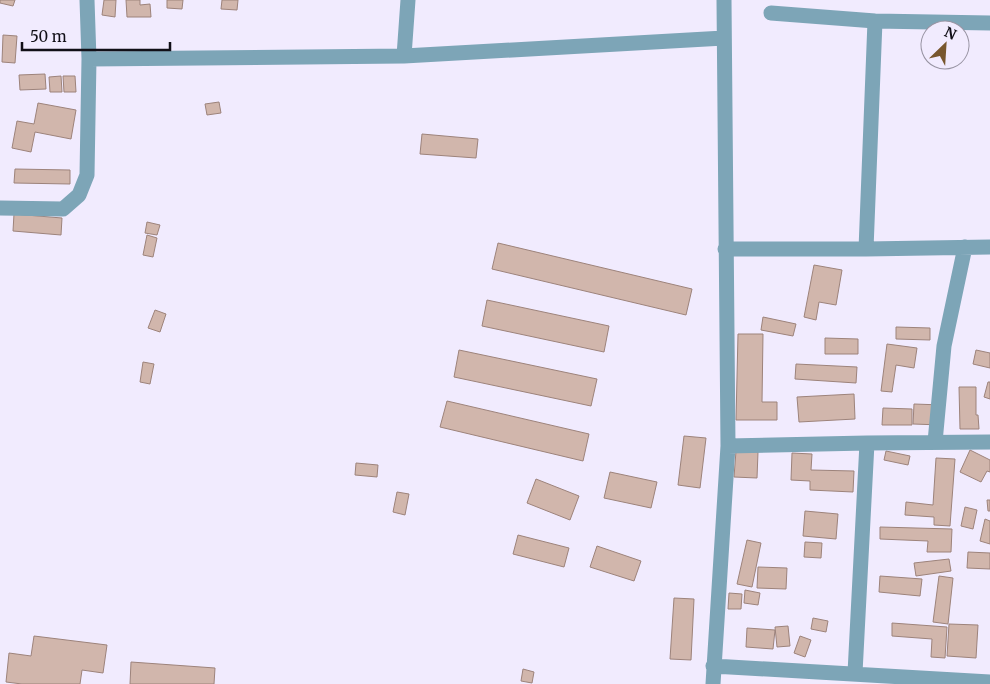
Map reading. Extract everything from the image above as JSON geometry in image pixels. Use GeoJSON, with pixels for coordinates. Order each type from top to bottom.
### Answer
{"type":"FeatureCollection","features":[{"type":"Feature","properties":{"kind":"street"},"geometry":{"type":"LineString","coordinates":[[0,208],[63,209],[80,195],[87,175],[89,59],[87,0]]}},
{"type":"Feature","properties":{"kind":"street"},"geometry":{"type":"LineString","coordinates":[[404,56],[408,0]]}},
{"type":"Feature","properties":{"kind":"street"},"geometry":{"type":"LineString","coordinates":[[712,684],[728,446],[724,0]]}},
{"type":"Feature","properties":{"kind":"street"},"geometry":{"type":"LineString","coordinates":[[772,13],[875,21],[990,23]]}},
{"type":"Feature","properties":{"kind":"street"},"geometry":{"type":"LineString","coordinates":[[866,249],[875,21]]}},
{"type":"Feature","properties":{"kind":"street"},"geometry":{"type":"LineString","coordinates":[[89,59],[404,56],[724,38]]}},
{"type":"Feature","properties":{"kind":"street"},"geometry":{"type":"LineString","coordinates":[[725,249],[866,249],[990,246]]}},
{"type":"Feature","properties":{"kind":"street"},"geometry":{"type":"LineString","coordinates":[[935,442],[944,346],[965,247]]}},
{"type":"Feature","properties":{"kind":"street"},"geometry":{"type":"LineString","coordinates":[[728,446],[867,442],[990,442]]}},
{"type":"Feature","properties":{"kind":"street"},"geometry":{"type":"LineString","coordinates":[[855,673],[867,442]]}},
{"type":"Feature","properties":{"kind":"street"},"geometry":{"type":"LineString","coordinates":[[713,666],[855,673],[878,679],[990,682]]}},
{"type":"Feature","properties":{"kind":"building"},"geometry":{"type":"Polygon","coordinates":[[[0,0],[15,0],[13,6],[0,3],[0,0]]]}},
{"type":"Feature","properties":{"kind":"building"},"geometry":{"type":"Polygon","coordinates":[[[104,0],[116,0],[115,17],[102,15],[104,0]]]}},
{"type":"Feature","properties":{"kind":"building"},"geometry":{"type":"Polygon","coordinates":[[[126,0],[140,0],[140,5],[150,4],[151,17],[127,17],[126,0]]]}},
{"type":"Feature","properties":{"kind":"building"},"geometry":{"type":"Polygon","coordinates":[[[167,0],[183,0],[182,9],[167,8],[167,0]]]}},
{"type":"Feature","properties":{"kind":"building"},"geometry":{"type":"Polygon","coordinates":[[[222,0],[238,0],[237,10],[221,9],[222,0]]]}},
{"type":"Feature","properties":{"kind":"building"},"geometry":{"type":"Polygon","coordinates":[[[3,35],[17,36],[15,63],[2,62],[3,35]]]}},
{"type":"Feature","properties":{"kind":"building"},"geometry":{"type":"Polygon","coordinates":[[[45,74],[46,89],[20,90],[19,75],[45,74]]]}},
{"type":"Feature","properties":{"kind":"building"},"geometry":{"type":"Polygon","coordinates":[[[61,76],[62,92],[50,92],[49,77],[61,76]]]}},
{"type":"Feature","properties":{"kind":"building"},"geometry":{"type":"Polygon","coordinates":[[[63,76],[75,76],[76,92],[64,92],[63,76]]]}},
{"type":"Feature","properties":{"kind":"building"},"geometry":{"type":"Polygon","coordinates":[[[219,102],[221,113],[207,115],[205,104],[219,102]]]}},
{"type":"Feature","properties":{"kind":"building"},"geometry":{"type":"Polygon","coordinates":[[[38,103],[76,110],[71,139],[35,132],[31,152],[12,148],[17,121],[34,124],[38,103]]]}},
{"type":"Feature","properties":{"kind":"building"},"geometry":{"type":"Polygon","coordinates":[[[422,134],[478,139],[476,158],[420,154],[422,134]]]}},
{"type":"Feature","properties":{"kind":"building"},"geometry":{"type":"Polygon","coordinates":[[[15,169],[70,170],[70,184],[14,183],[15,169]]]}},
{"type":"Feature","properties":{"kind":"building"},"geometry":{"type":"Polygon","coordinates":[[[14,214],[62,218],[61,235],[13,231],[14,214]]]}},
{"type":"Feature","properties":{"kind":"building"},"geometry":{"type":"Polygon","coordinates":[[[147,222],[160,225],[157,235],[145,233],[147,222]]]}},
{"type":"Feature","properties":{"kind":"building"},"geometry":{"type":"Polygon","coordinates":[[[147,235],[157,238],[153,257],[143,255],[147,235]]]}},
{"type":"Feature","properties":{"kind":"building"},"geometry":{"type":"Polygon","coordinates":[[[498,243],[692,289],[686,315],[492,269],[498,243]]]}},
{"type":"Feature","properties":{"kind":"building"},"geometry":{"type":"Polygon","coordinates":[[[814,265],[842,270],[836,305],[819,302],[816,320],[804,317],[814,265]]]}},
{"type":"Feature","properties":{"kind":"building"},"geometry":{"type":"Polygon","coordinates":[[[487,300],[609,326],[604,352],[482,326],[487,300]]]}},
{"type":"Feature","properties":{"kind":"building"},"geometry":{"type":"Polygon","coordinates":[[[155,310],[166,314],[160,332],[148,328],[155,310]]]}},
{"type":"Feature","properties":{"kind":"building"},"geometry":{"type":"Polygon","coordinates":[[[763,317],[796,324],[793,336],[761,330],[763,317]]]}},
{"type":"Feature","properties":{"kind":"building"},"geometry":{"type":"Polygon","coordinates":[[[896,327],[930,328],[930,340],[896,339],[896,327]]]}},
{"type":"Feature","properties":{"kind":"building"},"geometry":{"type":"Polygon","coordinates":[[[738,334],[763,334],[762,402],[777,402],[777,420],[736,420],[738,334]]]}},
{"type":"Feature","properties":{"kind":"building"},"geometry":{"type":"Polygon","coordinates":[[[825,338],[858,339],[858,354],[825,354],[825,338]]]}},
{"type":"Feature","properties":{"kind":"building"},"geometry":{"type":"Polygon","coordinates":[[[887,344],[917,348],[914,368],[896,365],[892,392],[881,391],[887,344]]]}},
{"type":"Feature","properties":{"kind":"building"},"geometry":{"type":"Polygon","coordinates":[[[459,350],[597,379],[591,406],[454,377],[459,350]]]}},
{"type":"Feature","properties":{"kind":"building"},"geometry":{"type":"Polygon","coordinates":[[[976,350],[990,353],[990,368],[973,364],[976,350]]]}},
{"type":"Feature","properties":{"kind":"building"},"geometry":{"type":"Polygon","coordinates":[[[143,362],[154,364],[150,384],[140,382],[143,362]]]}},
{"type":"Feature","properties":{"kind":"building"},"geometry":{"type":"Polygon","coordinates":[[[796,364],[857,367],[856,383],[795,379],[796,364]]]}},
{"type":"Feature","properties":{"kind":"building"},"geometry":{"type":"Polygon","coordinates":[[[988,382],[990,382],[990,399],[984,397],[988,382]]]}},
{"type":"Feature","properties":{"kind":"building"},"geometry":{"type":"Polygon","coordinates":[[[959,387],[976,387],[976,415],[978,415],[979,429],[960,429],[959,387]]]}},
{"type":"Feature","properties":{"kind":"building"},"geometry":{"type":"Polygon","coordinates":[[[854,394],[855,419],[799,422],[797,397],[854,394]]]}},
{"type":"Feature","properties":{"kind":"building"},"geometry":{"type":"Polygon","coordinates":[[[447,401],[589,434],[583,461],[440,427],[447,401]]]}},
{"type":"Feature","properties":{"kind":"building"},"geometry":{"type":"Polygon","coordinates":[[[914,404],[942,405],[941,425],[913,424],[914,404]]]}},
{"type":"Feature","properties":{"kind":"building"},"geometry":{"type":"Polygon","coordinates":[[[883,408],[912,409],[912,425],[882,425],[883,408]]]}},
{"type":"Feature","properties":{"kind":"building"},"geometry":{"type":"Polygon","coordinates":[[[684,436],[706,438],[700,488],[678,485],[684,436]]]}},
{"type":"Feature","properties":{"kind":"building"},"geometry":{"type":"Polygon","coordinates":[[[970,450],[990,460],[990,472],[987,471],[981,482],[960,472],[970,450]]]}},
{"type":"Feature","properties":{"kind":"building"},"geometry":{"type":"Polygon","coordinates":[[[736,451],[758,452],[757,478],[734,477],[736,451]]]}},
{"type":"Feature","properties":{"kind":"building"},"geometry":{"type":"Polygon","coordinates":[[[886,451],[910,456],[908,465],[884,460],[886,451]]]}},
{"type":"Feature","properties":{"kind":"building"},"geometry":{"type":"Polygon","coordinates":[[[792,453],[812,454],[811,470],[854,471],[853,492],[810,490],[810,481],[791,480],[792,453]]]}},
{"type":"Feature","properties":{"kind":"building"},"geometry":{"type":"Polygon","coordinates":[[[936,458],[955,459],[950,526],[934,525],[934,517],[905,515],[906,502],[933,505],[936,458]]]}},
{"type":"Feature","properties":{"kind":"building"},"geometry":{"type":"Polygon","coordinates":[[[356,463],[378,465],[377,477],[355,475],[356,463]]]}},
{"type":"Feature","properties":{"kind":"building"},"geometry":{"type":"Polygon","coordinates":[[[610,472],[657,482],[651,508],[604,498],[610,472]]]}},
{"type":"Feature","properties":{"kind":"building"},"geometry":{"type":"Polygon","coordinates":[[[536,479],[579,496],[570,520],[527,503],[536,479]]]}},
{"type":"Feature","properties":{"kind":"building"},"geometry":{"type":"Polygon","coordinates":[[[397,492],[409,494],[405,515],[393,512],[397,492]]]}},
{"type":"Feature","properties":{"kind":"building"},"geometry":{"type":"Polygon","coordinates":[[[987,500],[990,500],[990,511],[988,511],[987,500]]]}},
{"type":"Feature","properties":{"kind":"building"},"geometry":{"type":"Polygon","coordinates":[[[965,507],[977,510],[973,529],[961,526],[965,507]]]}},
{"type":"Feature","properties":{"kind":"building"},"geometry":{"type":"Polygon","coordinates":[[[805,511],[838,514],[836,539],[803,536],[805,511]]]}},
{"type":"Feature","properties":{"kind":"building"},"geometry":{"type":"Polygon","coordinates":[[[985,519],[990,521],[990,544],[980,541],[985,519]]]}},
{"type":"Feature","properties":{"kind":"building"},"geometry":{"type":"Polygon","coordinates":[[[880,527],[952,529],[951,552],[927,552],[928,541],[880,539],[880,527]]]}},
{"type":"Feature","properties":{"kind":"building"},"geometry":{"type":"Polygon","coordinates":[[[518,535],[569,548],[564,567],[513,554],[518,535]]]}},
{"type":"Feature","properties":{"kind":"building"},"geometry":{"type":"Polygon","coordinates":[[[747,540],[761,543],[752,587],[737,584],[747,540]]]}},
{"type":"Feature","properties":{"kind":"building"},"geometry":{"type":"Polygon","coordinates":[[[805,542],[822,543],[821,558],[804,557],[805,542]]]}},
{"type":"Feature","properties":{"kind":"building"},"geometry":{"type":"Polygon","coordinates":[[[597,546],[641,561],[634,581],[590,567],[597,546]]]}},
{"type":"Feature","properties":{"kind":"building"},"geometry":{"type":"Polygon","coordinates":[[[968,552],[990,553],[990,569],[967,568],[968,552]]]}},
{"type":"Feature","properties":{"kind":"building"},"geometry":{"type":"Polygon","coordinates":[[[949,559],[951,571],[916,576],[914,563],[949,559]]]}},
{"type":"Feature","properties":{"kind":"building"},"geometry":{"type":"Polygon","coordinates":[[[758,567],[787,568],[786,589],[757,588],[758,567]]]}},
{"type":"Feature","properties":{"kind":"building"},"geometry":{"type":"Polygon","coordinates":[[[880,576],[922,579],[920,596],[879,592],[880,576]]]}},
{"type":"Feature","properties":{"kind":"building"},"geometry":{"type":"Polygon","coordinates":[[[939,576],[953,578],[948,624],[933,622],[939,576]]]}},
{"type":"Feature","properties":{"kind":"building"},"geometry":{"type":"Polygon","coordinates":[[[745,590],[760,593],[758,605],[744,603],[745,590]]]}},
{"type":"Feature","properties":{"kind":"building"},"geometry":{"type":"Polygon","coordinates":[[[729,593],[742,594],[741,609],[728,609],[729,593]]]}},
{"type":"Feature","properties":{"kind":"building"},"geometry":{"type":"Polygon","coordinates":[[[674,598],[694,599],[691,660],[670,659],[674,598]]]}},
{"type":"Feature","properties":{"kind":"building"},"geometry":{"type":"Polygon","coordinates":[[[813,618],[828,621],[826,632],[811,629],[813,618]]]}},
{"type":"Feature","properties":{"kind":"building"},"geometry":{"type":"Polygon","coordinates":[[[892,623],[947,627],[945,658],[931,657],[932,639],[892,636],[892,623]]]}},
{"type":"Feature","properties":{"kind":"building"},"geometry":{"type":"Polygon","coordinates":[[[949,624],[978,625],[976,658],[947,656],[949,624]]]}},
{"type":"Feature","properties":{"kind":"building"},"geometry":{"type":"Polygon","coordinates":[[[788,626],[790,646],[777,647],[775,627],[788,626]]]}},
{"type":"Feature","properties":{"kind":"building"},"geometry":{"type":"Polygon","coordinates":[[[747,628],[775,630],[773,649],[746,647],[747,628]]]}},
{"type":"Feature","properties":{"kind":"building"},"geometry":{"type":"Polygon","coordinates":[[[34,636],[107,645],[103,673],[82,670],[80,684],[22,684],[6,682],[9,653],[31,656],[34,636]]]}},
{"type":"Feature","properties":{"kind":"building"},"geometry":{"type":"Polygon","coordinates":[[[800,636],[811,640],[805,657],[794,653],[800,636]]]}},
{"type":"Feature","properties":{"kind":"building"},"geometry":{"type":"Polygon","coordinates":[[[131,662],[215,668],[214,684],[130,684],[131,662]]]}},
{"type":"Feature","properties":{"kind":"building"},"geometry":{"type":"Polygon","coordinates":[[[523,669],[534,672],[532,683],[521,681],[523,669]]]}}]}
